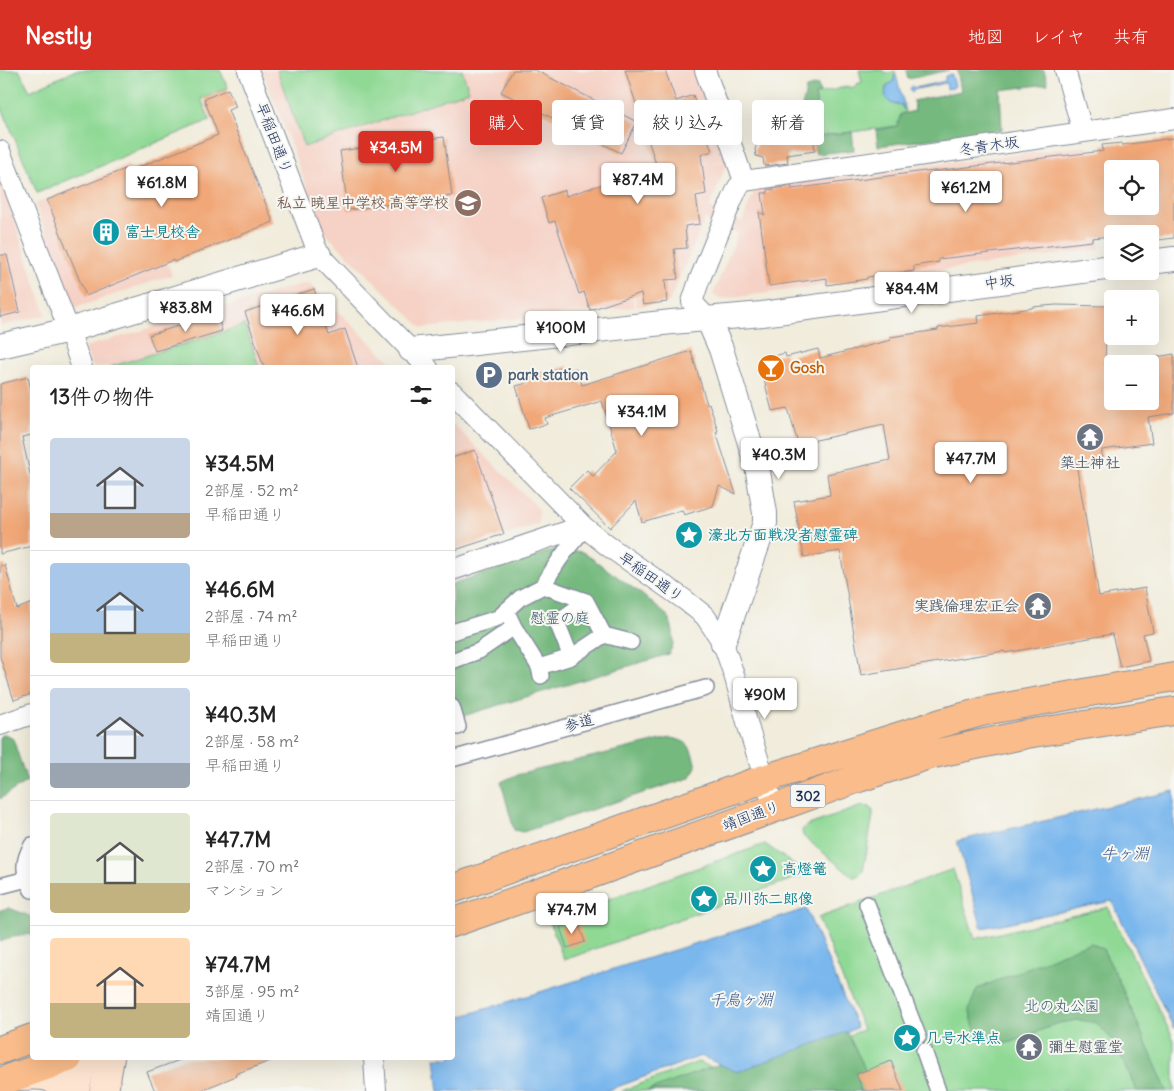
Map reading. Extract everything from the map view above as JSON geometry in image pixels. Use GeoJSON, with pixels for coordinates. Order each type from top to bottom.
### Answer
{"type":"FeatureCollection","features":[{"type":"Feature","properties":{"kind":"main road","name":"靖国通り"},"geometry":{"type":"LineString","coordinates":[[455,888],[764,779],[941,723],[989,710],[1174,677]]}},
{"type":"Feature","properties":{"kind":"main road","name":"靖国通り"},"geometry":{"type":"LineString","coordinates":[[455,921],[929,755],[1027,734],[1174,711]]}},
{"type":"Feature","properties":{"kind":"main road"},"geometry":{"type":"LineString","coordinates":[[0,1050],[30,1039]]}},
{"type":"Feature","properties":{"kind":"main road"},"geometry":{"type":"LineString","coordinates":[[8,1079],[62,1060]]}},
{"type":"Feature","properties":{"kind":"main road"},"geometry":{"type":"LineString","coordinates":[[75,1091],[82,1060]]}},
{"type":"Feature","properties":{"kind":"main road"},"geometry":{"type":"LineString","coordinates":[[104,1091],[110,1060]]}},
{"type":"Feature","properties":{"kind":"main road"},"geometry":{"type":"LineString","coordinates":[[8,1079],[48,1076],[59,1083],[65,1091]]}},
{"type":"Feature","properties":{"kind":"street","name":"早稲田通り"},"geometry":{"type":"LineString","coordinates":[[248,70],[319,256],[425,365]]}},
{"type":"Feature","properties":{"kind":"street"},"geometry":{"type":"LineString","coordinates":[[706,70],[744,181],[738,187],[732,200],[692,302],[708,319],[721,349],[757,466],[765,513],[765,522],[723,643]]}},
{"type":"Feature","properties":{"kind":"street"},"geometry":{"type":"LineString","coordinates":[[1065,70],[1083,132]]}},
{"type":"Feature","properties":{"kind":"street","name":"冬青木坂"},"geometry":{"type":"LineString","coordinates":[[744,181],[1174,119]]}},
{"type":"Feature","properties":{"kind":"street"},"geometry":{"type":"LineString","coordinates":[[0,151],[81,365]]}},
{"type":"Feature","properties":{"kind":"street"},"geometry":{"type":"LineString","coordinates":[[0,346],[69,330],[319,256]]}},
{"type":"Feature","properties":{"kind":"street"},"geometry":{"type":"LineString","coordinates":[[1159,260],[1174,258]]}},
{"type":"Feature","properties":{"kind":"street","name":"中坂"},"geometry":{"type":"LineString","coordinates":[[411,350],[762,314],[1104,268]]}},
{"type":"Feature","properties":{"kind":"street","name":"早稲田通り"},"geometry":{"type":"LineString","coordinates":[[455,395],[585,527],[608,546],[705,616],[723,643],[774,808]]}},
{"type":"Feature","properties":{"kind":"street"},"geometry":{"type":"LineString","coordinates":[[455,569],[585,527]]}},
{"type":"Feature","properties":{"kind":"street"},"geometry":{"type":"LineString","coordinates":[[455,631],[498,618],[520,598],[543,586],[556,562],[585,527]]}},
{"type":"Feature","properties":{"kind":"street"},"geometry":{"type":"LineString","coordinates":[[543,586],[586,601],[604,635],[631,642]]}},
{"type":"Feature","properties":{"kind":"street"},"geometry":{"type":"LineString","coordinates":[[571,657],[557,622],[586,601]]}},
{"type":"Feature","properties":{"kind":"street"},"geometry":{"type":"LineString","coordinates":[[506,610],[540,672],[571,657],[604,635]]}},
{"type":"Feature","properties":{"kind":"street"},"geometry":{"type":"LineString","coordinates":[[455,660],[479,651],[514,627]]}},
{"type":"Feature","properties":{"kind":"street","name":"参道"},"geometry":{"type":"LineString","coordinates":[[455,758],[706,688]]}},
{"type":"Feature","properties":{"kind":"street"},"geometry":{"type":"LineString","coordinates":[[0,725],[30,715]]}},
{"type":"Feature","properties":{"kind":"street"},"geometry":{"type":"LineString","coordinates":[[455,716],[458,726]]}},
{"type":"Feature","properties":{"kind":"street"},"geometry":{"type":"LineString","coordinates":[[0,886],[30,884],[25,867],[27,853],[30,848]]}},
{"type":"Feature","properties":{"kind":"street"},"geometry":{"type":"LineString","coordinates":[[867,904],[918,1036]]}},
{"type":"Feature","properties":{"kind":"street"},"geometry":{"type":"LineString","coordinates":[[924,1051],[938,1091]]}},
{"type":"Feature","properties":{"kind":"street"},"geometry":{"type":"LineString","coordinates":[[374,1060],[376,1091]]}},
{"type":"Feature","properties":{"kind":"shaded area","name":"私立 暁星中学校 高等学校"},"geometry":{"type":"Polygon","coordinates":[[[262,70],[696,70],[707,100],[634,100],[634,145],[723,145],[728,160],[619,174],[634,307],[422,328],[324,232],[262,70]]]}},
{"type":"Feature","properties":{"kind":"shaded area"},"geometry":{"type":"Polygon","coordinates":[[[1087,146],[1100,249],[722,299],[713,294],[738,233],[705,219],[669,302],[636,307],[620,174],[728,161],[709,208],[742,222],[756,187],[1087,146]]]}},
{"type":"Feature","properties":{"kind":"shaded area","name":"富士見校舎"},"geometry":{"type":"Polygon","coordinates":[[[128,164],[172,275],[75,308],[35,204],[128,164]]]}},
{"type":"Feature","properties":{"kind":"shaded area"},"geometry":{"type":"Polygon","coordinates":[[[2,184],[46,315],[0,326],[0,185],[2,184]]]}},
{"type":"Feature","properties":{"kind":"shaded area"},"geometry":{"type":"Polygon","coordinates":[[[306,283],[311,285],[394,365],[91,365],[85,347],[306,283]]]}},
{"type":"Feature","properties":{"kind":"shaded area"},"geometry":{"type":"Polygon","coordinates":[[[455,426],[539,509],[539,524],[455,552],[455,426]]]}},
{"type":"Feature","properties":{"kind":"green space"},"geometry":{"type":"Polygon","coordinates":[[[0,70],[19,70],[30,91],[76,70],[220,70],[228,88],[201,99],[210,120],[37,193],[0,103],[0,70]]]}},
{"type":"Feature","properties":{"kind":"green space"},"geometry":{"type":"Polygon","coordinates":[[[277,70],[462,70],[469,91],[304,147],[277,70]]]}},
{"type":"Feature","properties":{"kind":"green space"},"geometry":{"type":"Polygon","coordinates":[[[859,70],[883,70],[885,74],[895,71],[894,81],[887,85],[885,89],[895,105],[902,105],[905,108],[905,113],[901,114],[897,126],[824,136],[824,100],[816,100],[815,95],[848,86],[849,88],[857,86],[857,84],[862,82],[859,70]]]}},
{"type":"Feature","properties":{"kind":"green space"},"geometry":{"type":"Polygon","coordinates":[[[906,70],[949,70],[908,79],[906,70]]]}},
{"type":"Feature","properties":{"kind":"green space"},"geometry":{"type":"Polygon","coordinates":[[[957,70],[1044,70],[1048,84],[1000,90],[1002,130],[878,146],[876,130],[897,126],[901,114],[915,111],[913,101],[961,91],[957,70]]]}},
{"type":"Feature","properties":{"kind":"green space"},"geometry":{"type":"Polygon","coordinates":[[[818,85],[820,93],[815,95],[816,100],[804,100],[806,88],[818,85]]]}},
{"type":"Feature","properties":{"kind":"green space"},"geometry":{"type":"Polygon","coordinates":[[[852,132],[854,150],[816,154],[815,145],[824,145],[824,136],[852,132]]]}},
{"type":"Feature","properties":{"kind":"green space"},"geometry":{"type":"Polygon","coordinates":[[[245,325],[258,365],[116,365],[245,325]]]}},
{"type":"Feature","properties":{"kind":"green space","name":"慰霊の庭"},"geometry":{"type":"Polygon","coordinates":[[[557,549],[583,552],[640,593],[669,617],[673,631],[673,644],[669,654],[455,718],[455,583],[557,549]]]}},
{"type":"Feature","properties":{"kind":"green space"},"geometry":{"type":"Polygon","coordinates":[[[5,734],[13,739],[27,781],[0,799],[0,736],[5,734]]]}},
{"type":"Feature","properties":{"kind":"green space"},"geometry":{"type":"Polygon","coordinates":[[[670,738],[686,743],[691,750],[696,767],[689,778],[523,832],[514,830],[501,782],[516,775],[670,738]]]}},
{"type":"Feature","properties":{"kind":"green space"},"geometry":{"type":"Polygon","coordinates":[[[862,806],[870,807],[873,815],[863,871],[853,877],[803,836],[802,830],[806,826],[862,806]]]}},
{"type":"Feature","properties":{"kind":"green space"},"geometry":{"type":"Polygon","coordinates":[[[765,844],[807,874],[564,960],[549,920],[765,844]]]}},
{"type":"Feature","properties":{"kind":"green space","name":"北の丸公園"},"geometry":{"type":"Polygon","coordinates":[[[953,869],[975,939],[1108,907],[1174,1040],[1174,1091],[622,1091],[698,1062],[734,1076],[863,1030],[818,918],[953,869]]]}},
{"type":"Feature","properties":{"kind":"green space"},"geometry":{"type":"Polygon","coordinates":[[[9,908],[30,916],[30,934],[15,936],[0,942],[0,910],[9,908]]]}},
{"type":"Feature","properties":{"kind":"green space"},"geometry":{"type":"Polygon","coordinates":[[[1091,943],[1103,949],[1167,1091],[1137,1091],[1115,1043],[1097,1023],[1079,1020],[1059,1023],[1012,1042],[995,1045],[983,1040],[975,1030],[969,1009],[977,989],[1091,943]]]}},
{"type":"Feature","properties":{"kind":"green space"},"geometry":{"type":"Polygon","coordinates":[[[832,1023],[847,1033],[871,1084],[869,1091],[647,1091],[832,1023]]]}},
{"type":"Feature","properties":{"kind":"water"},"geometry":{"type":"Polygon","coordinates":[[[951,74],[955,86],[953,88],[947,89],[946,83],[916,89],[913,92],[910,89],[912,86],[915,88],[945,81],[945,76],[951,74]]]}},
{"type":"Feature","properties":{"kind":"water"},"geometry":{"type":"Polygon","coordinates":[[[896,75],[905,108],[903,109],[902,105],[889,102],[885,96],[886,89],[894,81],[894,76],[896,75]]]}},
{"type":"Feature","properties":{"kind":"water","name":"牛ヶ淵"},"geometry":{"type":"Polygon","coordinates":[[[1174,791],[1174,1029],[1112,901],[982,928],[957,841],[1174,791]]]}},
{"type":"Feature","properties":{"kind":"water","name":"千鳥ヶ淵"},"geometry":{"type":"Polygon","coordinates":[[[806,909],[857,1028],[737,1072],[701,1056],[606,1091],[439,1091],[435,1060],[455,1060],[455,1018],[806,909]]]}},
{"type":"Feature","properties":{"kind":"building"},"geometry":{"type":"Polygon","coordinates":[[[513,70],[535,70],[594,100],[552,100],[552,118],[542,113],[542,100],[517,100],[501,92],[513,70]]]}},
{"type":"Feature","properties":{"kind":"building"},"geometry":{"type":"Polygon","coordinates":[[[625,70],[665,70],[676,100],[635,100],[625,70]]]}},
{"type":"Feature","properties":{"kind":"building"},"geometry":{"type":"Polygon","coordinates":[[[228,89],[236,107],[228,110],[273,222],[86,296],[47,200],[125,169],[127,172],[218,135],[204,99],[228,89]]]}},
{"type":"Feature","properties":{"kind":"building"},"geometry":{"type":"Polygon","coordinates":[[[693,95],[695,100],[679,100],[693,95]]]}},
{"type":"Feature","properties":{"kind":"building"},"geometry":{"type":"Polygon","coordinates":[[[624,115],[634,120],[634,128],[621,153],[605,145],[624,145],[624,115]]]}},
{"type":"Feature","properties":{"kind":"building"},"geometry":{"type":"Polygon","coordinates":[[[444,137],[452,196],[348,210],[340,151],[444,137]]]}},
{"type":"Feature","properties":{"kind":"building"},"geometry":{"type":"Polygon","coordinates":[[[1174,138],[1174,238],[1159,240],[1159,225],[1104,225],[1104,237],[1092,238],[1092,241],[939,259],[939,262],[914,266],[914,271],[867,277],[867,279],[827,285],[827,278],[769,286],[759,212],[765,215],[762,193],[768,193],[768,190],[791,186],[792,189],[925,171],[1103,151],[1102,145],[1122,143],[1122,145],[1174,138]]]}},
{"type":"Feature","properties":{"kind":"building"},"geometry":{"type":"Polygon","coordinates":[[[650,145],[710,145],[712,151],[701,155],[706,194],[696,196],[700,224],[685,226],[687,248],[674,249],[678,279],[665,280],[667,302],[643,305],[641,293],[590,310],[584,292],[579,294],[555,221],[549,223],[541,198],[565,190],[566,196],[621,178],[659,173],[650,145]]]}},
{"type":"Feature","properties":{"kind":"building"},"geometry":{"type":"Polygon","coordinates":[[[757,145],[814,145],[815,151],[787,155],[788,163],[764,166],[763,158],[756,156],[757,145]]]}},
{"type":"Feature","properties":{"kind":"building"},"geometry":{"type":"Polygon","coordinates":[[[0,255],[7,255],[20,312],[0,317],[0,255]]]}},
{"type":"Feature","properties":{"kind":"building"},"geometry":{"type":"Polygon","coordinates":[[[314,289],[329,335],[345,329],[357,365],[263,365],[245,312],[314,289]]]}},
{"type":"Feature","properties":{"kind":"building"},"geometry":{"type":"Polygon","coordinates":[[[1056,305],[1104,306],[1104,345],[1106,345],[1104,410],[1159,410],[1159,356],[1174,354],[1174,413],[1148,417],[1152,443],[1102,450],[1101,464],[1076,463],[1099,596],[1145,588],[1153,632],[1143,634],[1149,661],[1120,667],[1112,634],[1005,653],[1004,651],[861,675],[840,551],[804,557],[794,501],[830,495],[827,474],[890,460],[884,425],[798,444],[788,408],[772,411],[759,360],[785,353],[786,357],[818,349],[820,358],[891,340],[890,337],[979,323],[978,316],[1056,305]]]}},
{"type":"Feature","properties":{"kind":"building"},"geometry":{"type":"Polygon","coordinates":[[[217,314],[222,331],[155,351],[149,335],[217,314]]]}},
{"type":"Feature","properties":{"kind":"building"},"geometry":{"type":"Polygon","coordinates":[[[691,351],[707,404],[709,403],[718,431],[716,432],[736,494],[719,486],[713,506],[684,515],[682,510],[642,522],[636,501],[610,528],[569,488],[587,470],[593,476],[617,451],[602,401],[545,418],[547,424],[529,429],[516,386],[527,383],[526,379],[568,366],[569,370],[576,368],[582,385],[691,351]]]}},
{"type":"Feature","properties":{"kind":"building"},"geometry":{"type":"Polygon","coordinates":[[[28,377],[30,386],[30,435],[22,437],[30,474],[30,546],[0,554],[0,384],[28,377]]]}},
{"type":"Feature","properties":{"kind":"building"},"geometry":{"type":"Polygon","coordinates":[[[475,450],[504,534],[455,550],[455,457],[475,450]]]}},
{"type":"Feature","properties":{"kind":"building"},"geometry":{"type":"Polygon","coordinates":[[[5,565],[17,609],[30,604],[30,695],[14,700],[0,657],[0,566],[5,565]]]}},
{"type":"Feature","properties":{"kind":"building"},"geometry":{"type":"Polygon","coordinates":[[[578,922],[585,942],[567,948],[560,927],[578,922]]]}},
{"type":"Feature","properties":{"kind":"building"},"geometry":{"type":"Polygon","coordinates":[[[180,1060],[273,1060],[235,1074],[236,1076],[199,1091],[155,1091],[147,1072],[180,1060]]]}},
{"type":"Feature","properties":{"kind":"building"},"geometry":{"type":"Polygon","coordinates":[[[891,1061],[903,1091],[863,1091],[856,1074],[891,1061]]]}},
{"type":"Feature","properties":{"kind":"place","name":"私立 暁星中学校 高等学校"},"geometry":{"type":"Point","coordinates":[468,203]}},
{"type":"Feature","properties":{"kind":"place","name":"富士見校舎"},"geometry":{"type":"Point","coordinates":[106,232]}},
{"type":"Feature","properties":{"kind":"place","name":"Gosh"},"geometry":{"type":"Point","coordinates":[771,368]}},
{"type":"Feature","properties":{"kind":"place","name":"park station"},"geometry":{"type":"Point","coordinates":[489,375]}},
{"type":"Feature","properties":{"kind":"place","name":"築土神社"},"geometry":{"type":"Point","coordinates":[1090,437]}},
{"type":"Feature","properties":{"kind":"place","name":"濠北方面戦没者慰霊碑"},"geometry":{"type":"Point","coordinates":[689,535]}},
{"type":"Feature","properties":{"kind":"place","name":"実践倫理宏正会"},"geometry":{"type":"Point","coordinates":[1038,606]}},
{"type":"Feature","properties":{"kind":"place","name":"高燈篭"},"geometry":{"type":"Point","coordinates":[763,869]}},
{"type":"Feature","properties":{"kind":"place","name":"品川弥二郎像"},"geometry":{"type":"Point","coordinates":[704,899]}},
{"type":"Feature","properties":{"kind":"place","name":"几号水準点"},"geometry":{"type":"Point","coordinates":[907,1038]}},
{"type":"Feature","properties":{"kind":"place","name":"彌生慰霊堂"},"geometry":{"type":"Point","coordinates":[1029,1047]}}]}
